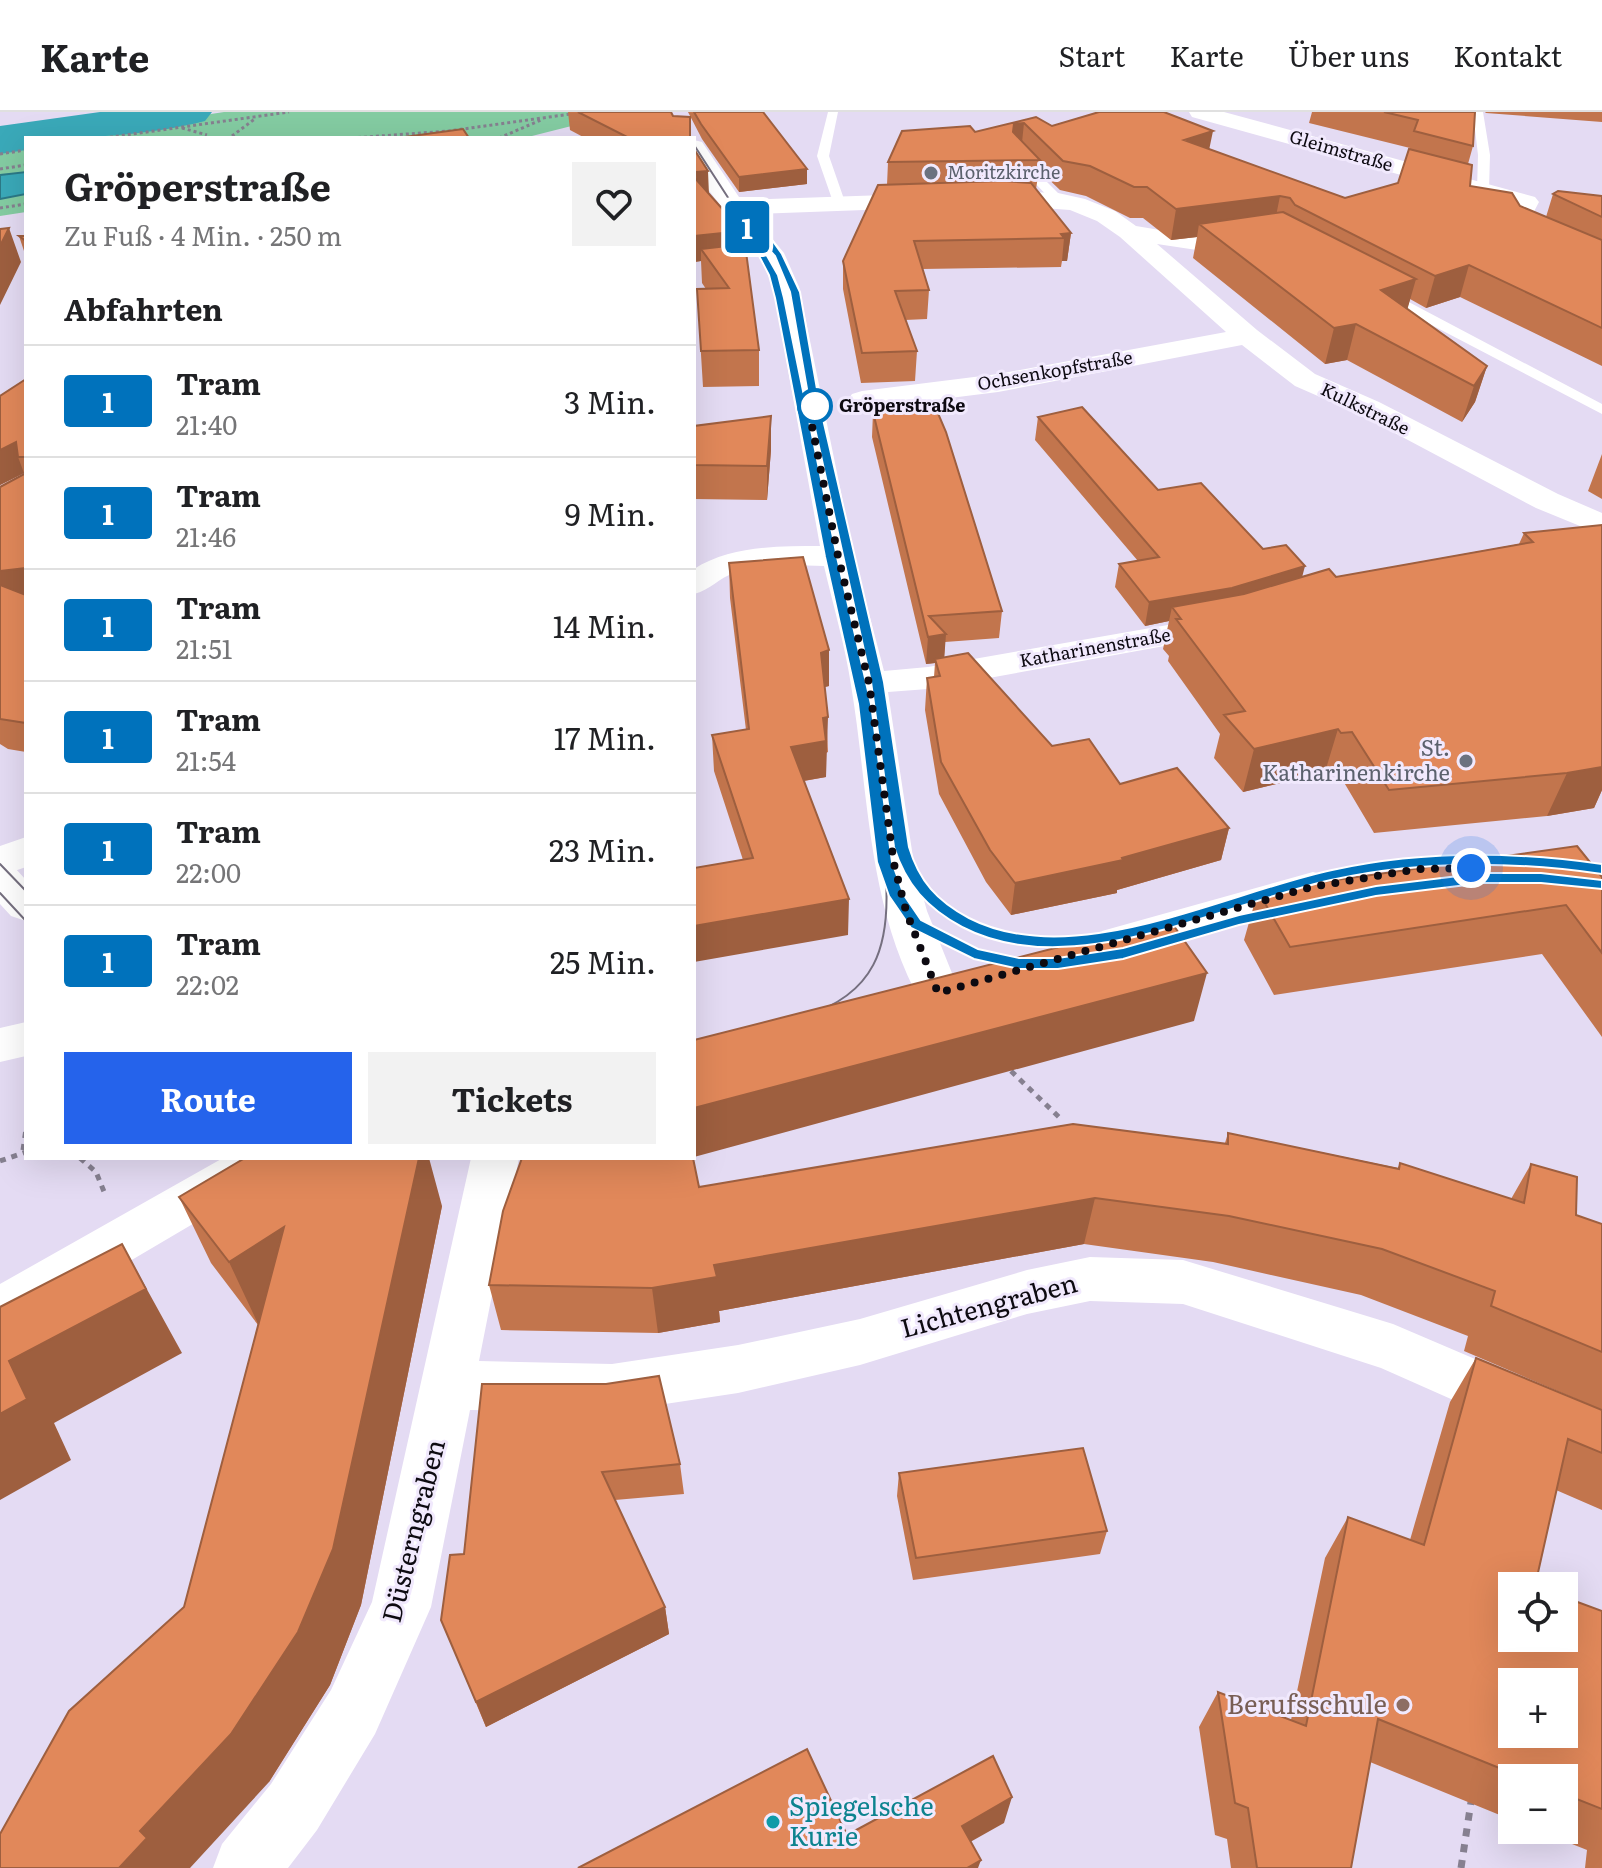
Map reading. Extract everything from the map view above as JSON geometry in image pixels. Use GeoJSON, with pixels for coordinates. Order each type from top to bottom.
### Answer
{"type":"FeatureCollection","features":[{"type":"Feature","properties":{"kind":"street","name":"Gleimstraße"},"geometry":{"type":"LineString","coordinates":[[1200,112],[1543,205],[1517,221],[1521,229],[1602,266]]}},
{"type":"Feature","properties":{"kind":"street"},"geometry":{"type":"LineString","coordinates":[[696,150],[734,207],[764,264],[786,287],[838,556],[869,683],[894,864],[906,911],[938,993]]}},
{"type":"Feature","properties":{"kind":"street","name":"Kulkstraße"},"geometry":{"type":"LineString","coordinates":[[734,207],[839,202],[1058,200],[1106,216],[1154,253],[1247,336],[1305,380],[1369,408],[1547,501],[1597,543]]}},
{"type":"Feature","properties":{"kind":"street","name":"Kulkstraße"},"geometry":{"type":"LineString","coordinates":[[1129,232],[1151,233],[1210,245]]}},
{"type":"Feature","properties":{"kind":"street","name":"Kulkstraße"},"geometry":{"type":"LineString","coordinates":[[1154,253],[1235,241]]}},
{"type":"Feature","properties":{"kind":"street","name":"Ochsenkopfstraße"},"geometry":{"type":"LineString","coordinates":[[862,400],[998,383],[1247,336]]}},
{"type":"Feature","properties":{"kind":"street"},"geometry":{"type":"LineString","coordinates":[[696,583],[723,565],[776,556],[838,556]]}},
{"type":"Feature","properties":{"kind":"street","name":"Katharinenstraße"},"geometry":{"type":"LineString","coordinates":[[869,683],[928,678],[1233,623],[1259,615]]}},
{"type":"Feature","properties":{"kind":"street"},"geometry":{"type":"LineString","coordinates":[[0,862],[24,852]]}},
{"type":"Feature","properties":{"kind":"street"},"geometry":{"type":"LineString","coordinates":[[0,878],[24,904]]}},
{"type":"Feature","properties":{"kind":"street"},"geometry":{"type":"LineString","coordinates":[[1083,951],[1349,879]]}},
{"type":"Feature","properties":{"kind":"street"},"geometry":{"type":"LineString","coordinates":[[894,1004],[980,980]]}},
{"type":"Feature","properties":{"kind":"street"},"geometry":{"type":"LineString","coordinates":[[0,1045],[24,1039]]}},
{"type":"Feature","properties":{"kind":"street"},"geometry":{"type":"LineString","coordinates":[[0,1311],[261,1160]]}},
{"type":"Feature","properties":{"kind":"street","name":"Düsterngraben"},"geometry":{"type":"LineString","coordinates":[[246,1868],[294,1807],[353,1712],[401,1607],[495,1160]]}},
{"type":"Feature","properties":{"kind":"street","name":"Lichtengraben"},"geometry":{"type":"LineString","coordinates":[[448,1385],[612,1388],[738,1369],[860,1342],[1027,1292],[1090,1279],[1183,1282],[1393,1348],[1602,1440]]}},
{"type":"Feature","properties":{"kind":"lane"},"geometry":{"type":"LineString","coordinates":[[833,112],[823,156],[839,202]]}},
{"type":"Feature","properties":{"kind":"lane"},"geometry":{"type":"LineString","coordinates":[[1478,112],[1484,155],[1483,190]]}},
{"type":"Feature","properties":{"kind":"lane"},"geometry":{"type":"LineString","coordinates":[[1017,157],[1058,200]]}},
{"type":"Feature","properties":{"kind":"lane"},"geometry":{"type":"LineString","coordinates":[[1370,287],[1602,410]]}},
{"type":"Feature","properties":{"kind":"path"},"geometry":{"type":"LineString","coordinates":[[117,136],[289,112]]}},
{"type":"Feature","properties":{"kind":"path"},"geometry":{"type":"LineString","coordinates":[[380,136],[449,131],[585,112]]}},
{"type":"Feature","properties":{"kind":"path"},"geometry":{"type":"LineString","coordinates":[[177,127],[211,136],[231,136],[259,116]]}},
{"type":"Feature","properties":{"kind":"path"},"geometry":{"type":"LineString","coordinates":[[504,136],[549,117]]}},
{"type":"Feature","properties":{"kind":"path"},"geometry":{"type":"LineString","coordinates":[[0,154],[24,150]]}},
{"type":"Feature","properties":{"kind":"path"},"geometry":{"type":"LineString","coordinates":[[0,169],[24,165]]}},
{"type":"Feature","properties":{"kind":"path"},"geometry":{"type":"LineString","coordinates":[[0,208],[24,204]]}},
{"type":"Feature","properties":{"kind":"path"},"geometry":{"type":"LineString","coordinates":[[1011,1071],[1061,1119]]}},
{"type":"Feature","properties":{"kind":"path"},"geometry":{"type":"LineString","coordinates":[[0,1161],[24,1151]]}},
{"type":"Feature","properties":{"kind":"path"},"geometry":{"type":"LineString","coordinates":[[82,1160],[96,1172],[106,1191]]}},
{"type":"Feature","properties":{"kind":"path"},"geometry":{"type":"LineString","coordinates":[[1461,1868],[1471,1802]]}},
{"type":"Feature","properties":{"kind":"green space"},"geometry":{"type":"Polygon","coordinates":[[[224,112],[627,112],[532,136],[67,136],[224,112]]]}},
{"type":"Feature","properties":{"kind":"green space"},"geometry":{"type":"Polygon","coordinates":[[[24,142],[24,212],[0,216],[0,146],[24,142]]]}},
{"type":"Feature","properties":{"kind":"water"},"geometry":{"type":"Polygon","coordinates":[[[24,172],[24,194],[0,199],[0,175],[24,172]]]}},
{"type":"Feature","properties":{"kind":"building"},"geometry":{"type":"Polygon","coordinates":[[[578,112],[671,112],[673,116],[690,117],[690,136],[625,136],[578,112]]]}},
{"type":"Feature","properties":{"kind":"building"},"geometry":{"type":"Polygon","coordinates":[[[694,112],[763,112],[807,169],[739,177],[694,112]]]}},
{"type":"Feature","properties":{"kind":"building"},"geometry":{"type":"Polygon","coordinates":[[[1099,112],[1164,112],[1213,131],[1184,140],[1345,198],[1398,183],[1409,149],[1472,165],[1470,186],[1512,193],[1520,206],[1602,240],[1602,328],[1469,265],[1435,276],[1295,205],[1290,198],[1280,196],[1176,209],[1147,187],[1134,187],[1090,166],[1063,161],[1024,123],[1014,124],[1013,132],[1040,160],[888,162],[902,131],[970,126],[975,132],[1036,117],[1052,126],[1099,112]]]}},
{"type":"Feature","properties":{"kind":"building"},"geometry":{"type":"Polygon","coordinates":[[[1384,112],[1475,112],[1473,146],[1414,131],[1418,120],[1384,112]]]}},
{"type":"Feature","properties":{"kind":"building"},"geometry":{"type":"Polygon","coordinates":[[[463,129],[468,136],[412,136],[463,129]]]}},
{"type":"Feature","properties":{"kind":"building"},"geometry":{"type":"Polygon","coordinates":[[[696,152],[708,171],[696,172],[696,152]]]}},
{"type":"Feature","properties":{"kind":"building"},"geometry":{"type":"Polygon","coordinates":[[[696,179],[742,231],[696,236],[696,179]]]}},
{"type":"Feature","properties":{"kind":"building"},"geometry":{"type":"Polygon","coordinates":[[[1031,183],[1071,233],[1061,234],[1064,238],[914,241],[929,290],[895,291],[917,351],[862,353],[843,261],[878,185],[1031,183]]]}},
{"type":"Feature","properties":{"kind":"building"},"geometry":{"type":"Polygon","coordinates":[[[1558,191],[1602,196],[1602,217],[1553,194],[1558,191]]]}},
{"type":"Feature","properties":{"kind":"building"},"geometry":{"type":"Polygon","coordinates":[[[1283,212],[1416,279],[1381,290],[1487,366],[1474,386],[1356,324],[1334,328],[1199,224],[1283,212]]]}},
{"type":"Feature","properties":{"kind":"building"},"geometry":{"type":"Polygon","coordinates":[[[9,228],[0,246],[0,229],[9,228]]]}},
{"type":"Feature","properties":{"kind":"building"},"geometry":{"type":"Polygon","coordinates":[[[745,244],[759,350],[701,351],[697,289],[729,288],[701,249],[745,244]]]}},
{"type":"Feature","properties":{"kind":"building"},"geometry":{"type":"Polygon","coordinates":[[[24,380],[24,457],[18,457],[16,442],[0,450],[0,396],[24,380]]]}},
{"type":"Feature","properties":{"kind":"building"},"geometry":{"type":"Polygon","coordinates":[[[934,404],[946,432],[1002,611],[929,616],[946,634],[928,637],[873,412],[934,404]]]}},
{"type":"Feature","properties":{"kind":"building"},"geometry":{"type":"Polygon","coordinates":[[[1082,407],[1158,490],[1201,483],[1263,549],[1286,545],[1305,566],[1232,588],[1149,602],[1119,564],[1159,557],[1038,417],[1082,407]]]}},
{"type":"Feature","properties":{"kind":"building"},"geometry":{"type":"Polygon","coordinates":[[[771,416],[767,466],[696,465],[696,426],[771,416]]]}},
{"type":"Feature","properties":{"kind":"building"},"geometry":{"type":"Polygon","coordinates":[[[24,474],[24,568],[0,571],[0,487],[24,474]]]}},
{"type":"Feature","properties":{"kind":"building"},"geometry":{"type":"Polygon","coordinates":[[[1602,525],[1602,767],[1389,790],[1352,732],[1341,733],[1338,729],[1254,749],[1224,715],[1245,711],[1176,619],[1181,619],[1172,607],[1244,594],[1329,569],[1336,577],[1533,542],[1524,533],[1602,525]]]}},
{"type":"Feature","properties":{"kind":"building"},"geometry":{"type":"Polygon","coordinates":[[[803,557],[829,650],[821,653],[828,717],[823,718],[826,741],[791,747],[849,899],[696,926],[696,868],[753,858],[712,735],[749,729],[729,563],[803,557]]]}},
{"type":"Feature","properties":{"kind":"building"},"geometry":{"type":"Polygon","coordinates":[[[0,585],[24,594],[24,723],[0,719],[0,585]]]}},
{"type":"Feature","properties":{"kind":"building"},"geometry":{"type":"Polygon","coordinates":[[[968,653],[1052,746],[1089,739],[1120,784],[1177,768],[1229,828],[1123,860],[1015,883],[990,850],[941,762],[927,678],[940,676],[935,659],[968,653]]]}},
{"type":"Feature","properties":{"kind":"building"},"geometry":{"type":"Polygon","coordinates":[[[1577,846],[1602,877],[1602,953],[1566,905],[1290,947],[1258,891],[1577,846]]]}},
{"type":"Feature","properties":{"kind":"building"},"geometry":{"type":"Polygon","coordinates":[[[1169,919],[1207,973],[696,1107],[696,1039],[1169,919]]]}},
{"type":"Feature","properties":{"kind":"building"},"geometry":{"type":"Polygon","coordinates":[[[1073,1124],[1228,1144],[1228,1133],[1399,1169],[1400,1163],[1524,1203],[1531,1164],[1577,1177],[1576,1215],[1602,1224],[1602,1352],[1491,1306],[1495,1291],[1382,1249],[1229,1216],[1095,1198],[714,1265],[717,1277],[652,1288],[489,1285],[503,1211],[521,1160],[693,1160],[699,1187],[1073,1124]]]}},
{"type":"Feature","properties":{"kind":"building"},"geometry":{"type":"Polygon","coordinates":[[[242,1160],[419,1160],[333,1549],[298,1632],[231,1734],[140,1831],[147,1838],[119,1868],[0,1868],[0,1834],[69,1711],[184,1607],[284,1227],[229,1262],[179,1197],[242,1160]]]}},
{"type":"Feature","properties":{"kind":"building"},"geometry":{"type":"Polygon","coordinates":[[[122,1244],[146,1289],[9,1361],[27,1399],[0,1414],[0,1307],[122,1244]]]}},
{"type":"Feature","properties":{"kind":"building"},"geometry":{"type":"Polygon","coordinates":[[[1476,1358],[1602,1410],[1602,1453],[1568,1439],[1538,1572],[1498,1572],[1498,1652],[1578,1652],[1578,1602],[1602,1611],[1602,1809],[1578,1800],[1578,1764],[1498,1764],[1498,1767],[1378,1719],[1351,1868],[1257,1868],[1248,1808],[1235,1803],[1218,1692],[1306,1726],[1348,1517],[1424,1545],[1476,1358]]]}},
{"type":"Feature","properties":{"kind":"building"},"geometry":{"type":"Polygon","coordinates":[[[659,1376],[680,1464],[602,1472],[665,1607],[476,1702],[441,1620],[450,1555],[464,1554],[482,1384],[606,1384],[659,1376]]]}},
{"type":"Feature","properties":{"kind":"building"},"geometry":{"type":"Polygon","coordinates":[[[1083,1448],[1107,1531],[916,1558],[899,1473],[1083,1448]]]}},
{"type":"Feature","properties":{"kind":"building"},"geometry":{"type":"Polygon","coordinates":[[[807,1749],[847,1835],[993,1756],[1012,1797],[962,1826],[981,1860],[967,1868],[578,1868],[807,1749]]]}},
{"type":"Feature","properties":{"kind":"waterway"},"geometry":{"type":"LineString","coordinates":[[27,136],[190,112]]}},
{"type":"Feature","properties":{"kind":"waterway"},"geometry":{"type":"LineString","coordinates":[[0,140],[24,136]]}},
{"type":"Feature","properties":{"kind":"tram line"},"geometry":{"type":"LineString","coordinates":[[696,148],[760,247],[774,275],[825,531],[860,680],[877,839],[893,890],[907,913],[931,936],[978,956],[1027,964]]}},
{"type":"Feature","properties":{"kind":"tram line","name":"1"},"geometry":{"type":"LineString","coordinates":[[1602,869],[1534,860],[1486,858],[1401,864],[1331,875],[1112,937],[1073,941],[1042,943],[1009,939],[979,929],[945,912],[924,893],[908,868],[902,847],[877,682],[815,406],[795,292],[788,271],[769,242],[740,216],[774,275],[780,298],[831,557],[864,704],[885,862],[897,896],[916,924],[932,935],[974,953],[1019,963],[1058,964],[1123,953],[1239,920],[1376,891],[1483,878],[1541,878],[1602,885]]}},
{"type":"Feature","properties":{"kind":"tram line"},"geometry":{"type":"LineString","coordinates":[[761,235],[785,269],[799,306],[816,412],[871,651],[893,801],[908,860],[920,884],[936,903],[975,927],[997,934],[1042,940],[1110,937]]}},
{"type":"Feature","properties":{"kind":"tram line"},"geometry":{"type":"LineString","coordinates":[[1150,926],[1283,890],[1373,871],[1510,859]]}},
{"type":"Feature","properties":{"kind":"tram line"},"geometry":{"type":"LineString","coordinates":[[0,864],[24,889]]}},
{"type":"Feature","properties":{"kind":"tram line"},"geometry":{"type":"LineString","coordinates":[[1574,864],[1602,869]]}},
{"type":"Feature","properties":{"kind":"tram line"},"geometry":{"type":"LineString","coordinates":[[805,1016],[829,1007],[848,995],[873,965],[885,926],[886,880]]}},
{"type":"Feature","properties":{"kind":"tram line"},"geometry":{"type":"LineString","coordinates":[[0,893],[24,919]]}},
{"type":"Feature","properties":{"kind":"tram line"},"geometry":{"type":"LineString","coordinates":[[1161,942],[1274,913]]}},
{"type":"Feature","properties":{"kind":"place","name":"Moritzkirche"},"geometry":{"type":"Point","coordinates":[931,173]}},
{"type":"Feature","properties":{"kind":"place","name":"Gröperstraße"},"geometry":{"type":"Point","coordinates":[815,406]}},
{"type":"Feature","properties":{"kind":"place","name":"St. Katharinenkirche"},"geometry":{"type":"Point","coordinates":[1466,761]}},
{"type":"Feature","properties":{"kind":"place","name":"Berufsschule"},"geometry":{"type":"Point","coordinates":[1403,1705]}},
{"type":"Feature","properties":{"kind":"place","name":"Spiegelsche Kurie"},"geometry":{"type":"Point","coordinates":[773,1822]}},
{"type":"Feature","properties":{"kind":"route"},"geometry":{"type":"LineString","coordinates":[[815,406],[808,406],[838,556],[869,683],[894,864],[906,911],[938,993],[1311,887],[1418,869],[1471,868]]}}]}
